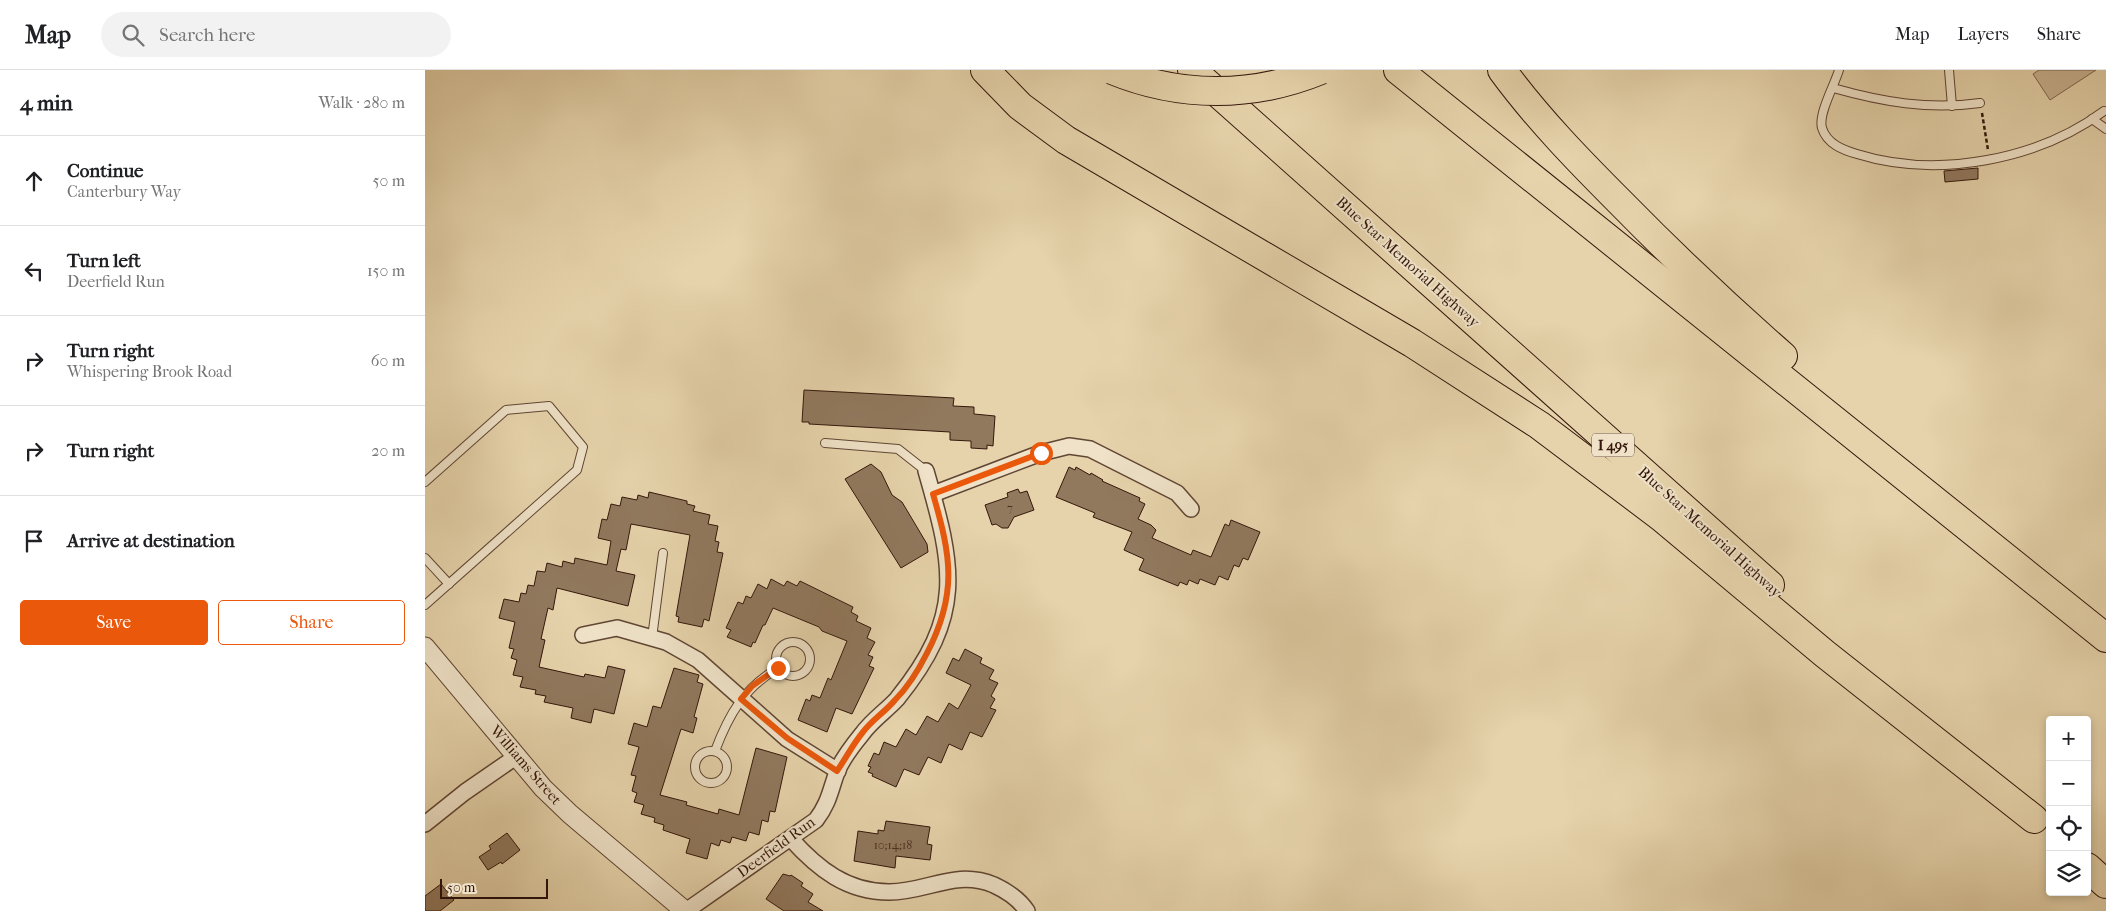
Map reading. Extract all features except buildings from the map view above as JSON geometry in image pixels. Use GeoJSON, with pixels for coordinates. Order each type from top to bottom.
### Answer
{"type":"FeatureCollection","features":[{"type":"Feature","properties":{"kind":"highway"},"geometry":{"type":"LineString","coordinates":[[985,70],[1015,102],[1066,140],[1429,353],[1568,445],[1661,517],[1825,654],[2042,826]]}},
{"type":"Feature","properties":{"kind":"highway"},"geometry":{"type":"LineString","coordinates":[[1112,70],[1158,86],[1210,91],[1278,85],[1321,70]]}},
{"type":"Feature","properties":{"kind":"highway","name":"Blue Star Memorial Highway"},"geometry":{"type":"LineString","coordinates":[[1192,70],[2042,826]]}},
{"type":"Feature","properties":{"kind":"highway"},"geometry":{"type":"LineString","coordinates":[[1398,70],[2106,638]]}},
{"type":"Feature","properties":{"kind":"highway"},"geometry":{"type":"LineString","coordinates":[[1503,70],[1558,139],[1697,279],[2069,608]]}},
{"type":"Feature","properties":{"kind":"highway"},"geometry":{"type":"LineString","coordinates":[[2091,871],[2106,884]]}},
{"type":"Feature","properties":{"kind":"street"},"geometry":{"type":"LineString","coordinates":[[933,494],[1041,453],[1069,446],[1090,449],[1177,493],[1191,509]]}},
{"type":"Feature","properties":{"kind":"street","name":"Deerfield Run"},"geometry":{"type":"LineString","coordinates":[[686,911],[816,820],[827,806],[837,771],[863,732],[895,701],[922,663],[940,625],[947,600],[949,562],[943,529],[926,471]]}},
{"type":"Feature","properties":{"kind":"street"},"geometry":{"type":"LineString","coordinates":[[583,635],[617,628],[666,642],[698,660],[787,738],[837,771]]}},
{"type":"Feature","properties":{"kind":"street","name":"Williams Street"},"geometry":{"type":"LineString","coordinates":[[425,646],[543,788],[570,814],[686,911]]}},
{"type":"Feature","properties":{"kind":"street"},"geometry":{"type":"LineString","coordinates":[[425,824],[465,792],[517,756]]}},
{"type":"Feature","properties":{"kind":"street"},"geometry":{"type":"LineString","coordinates":[[791,839],[812,863],[832,878],[857,886],[887,892],[910,890],[961,878],[977,879],[1007,891],[1027,911]]}},
{"type":"Feature","properties":{"kind":"lane"},"geometry":{"type":"LineString","coordinates":[[1839,70],[1821,121],[1827,136],[1834,144],[1851,152],[1890,161],[1947,164],[1989,158],[2046,142],[2092,120],[2104,111]]}},
{"type":"Feature","properties":{"kind":"lane"},"geometry":{"type":"LineString","coordinates":[[1949,70],[1952,106]]}},
{"type":"Feature","properties":{"kind":"lane"},"geometry":{"type":"LineString","coordinates":[[1833,88],[1893,103],[1952,106],[1980,103]]}},
{"type":"Feature","properties":{"kind":"lane"},"geometry":{"type":"LineString","coordinates":[[2092,120],[2106,129]]}},
{"type":"Feature","properties":{"kind":"lane"},"geometry":{"type":"LineString","coordinates":[[425,482],[506,410],[549,406],[583,447],[577,470],[425,605]]}},
{"type":"Feature","properties":{"kind":"lane"},"geometry":{"type":"LineString","coordinates":[[825,443],[898,449],[926,471]]}},
{"type":"Feature","properties":{"kind":"lane"},"geometry":{"type":"LineString","coordinates":[[652,638],[663,553]]}},
{"type":"Feature","properties":{"kind":"lane"},"geometry":{"type":"LineString","coordinates":[[425,558],[449,584]]}},
{"type":"Feature","properties":{"kind":"lane"},"geometry":{"type":"LineString","coordinates":[[794,642],[804,646],[808,651],[809,662],[804,672],[799,675],[788,676],[778,668],[775,659],[776,654],[783,645],[794,642]]}},
{"type":"Feature","properties":{"kind":"lane"},"geometry":{"type":"LineString","coordinates":[[715,751],[720,736],[741,699],[752,686],[778,668]]}},
{"type":"Feature","properties":{"kind":"lane"},"geometry":{"type":"LineString","coordinates":[[715,751],[726,761],[727,771],[717,782],[707,782],[698,776],[695,765],[700,756],[715,751]]}},
{"type":"Feature","properties":{"kind":"shaded area"},"geometry":{"type":"Polygon","coordinates":[[[2039,70],[2096,70],[2050,100],[2033,74],[2039,70]]]}},
{"type":"Feature","properties":{"kind":"route"},"geometry":{"type":"LineString","coordinates":[[778,668],[752,686],[741,699],[787,738],[837,771],[863,732],[895,701],[906,687],[922,663],[937,634],[946,607],[949,586],[949,562],[943,529],[933,494],[961,485],[1041,453]]}}]}
